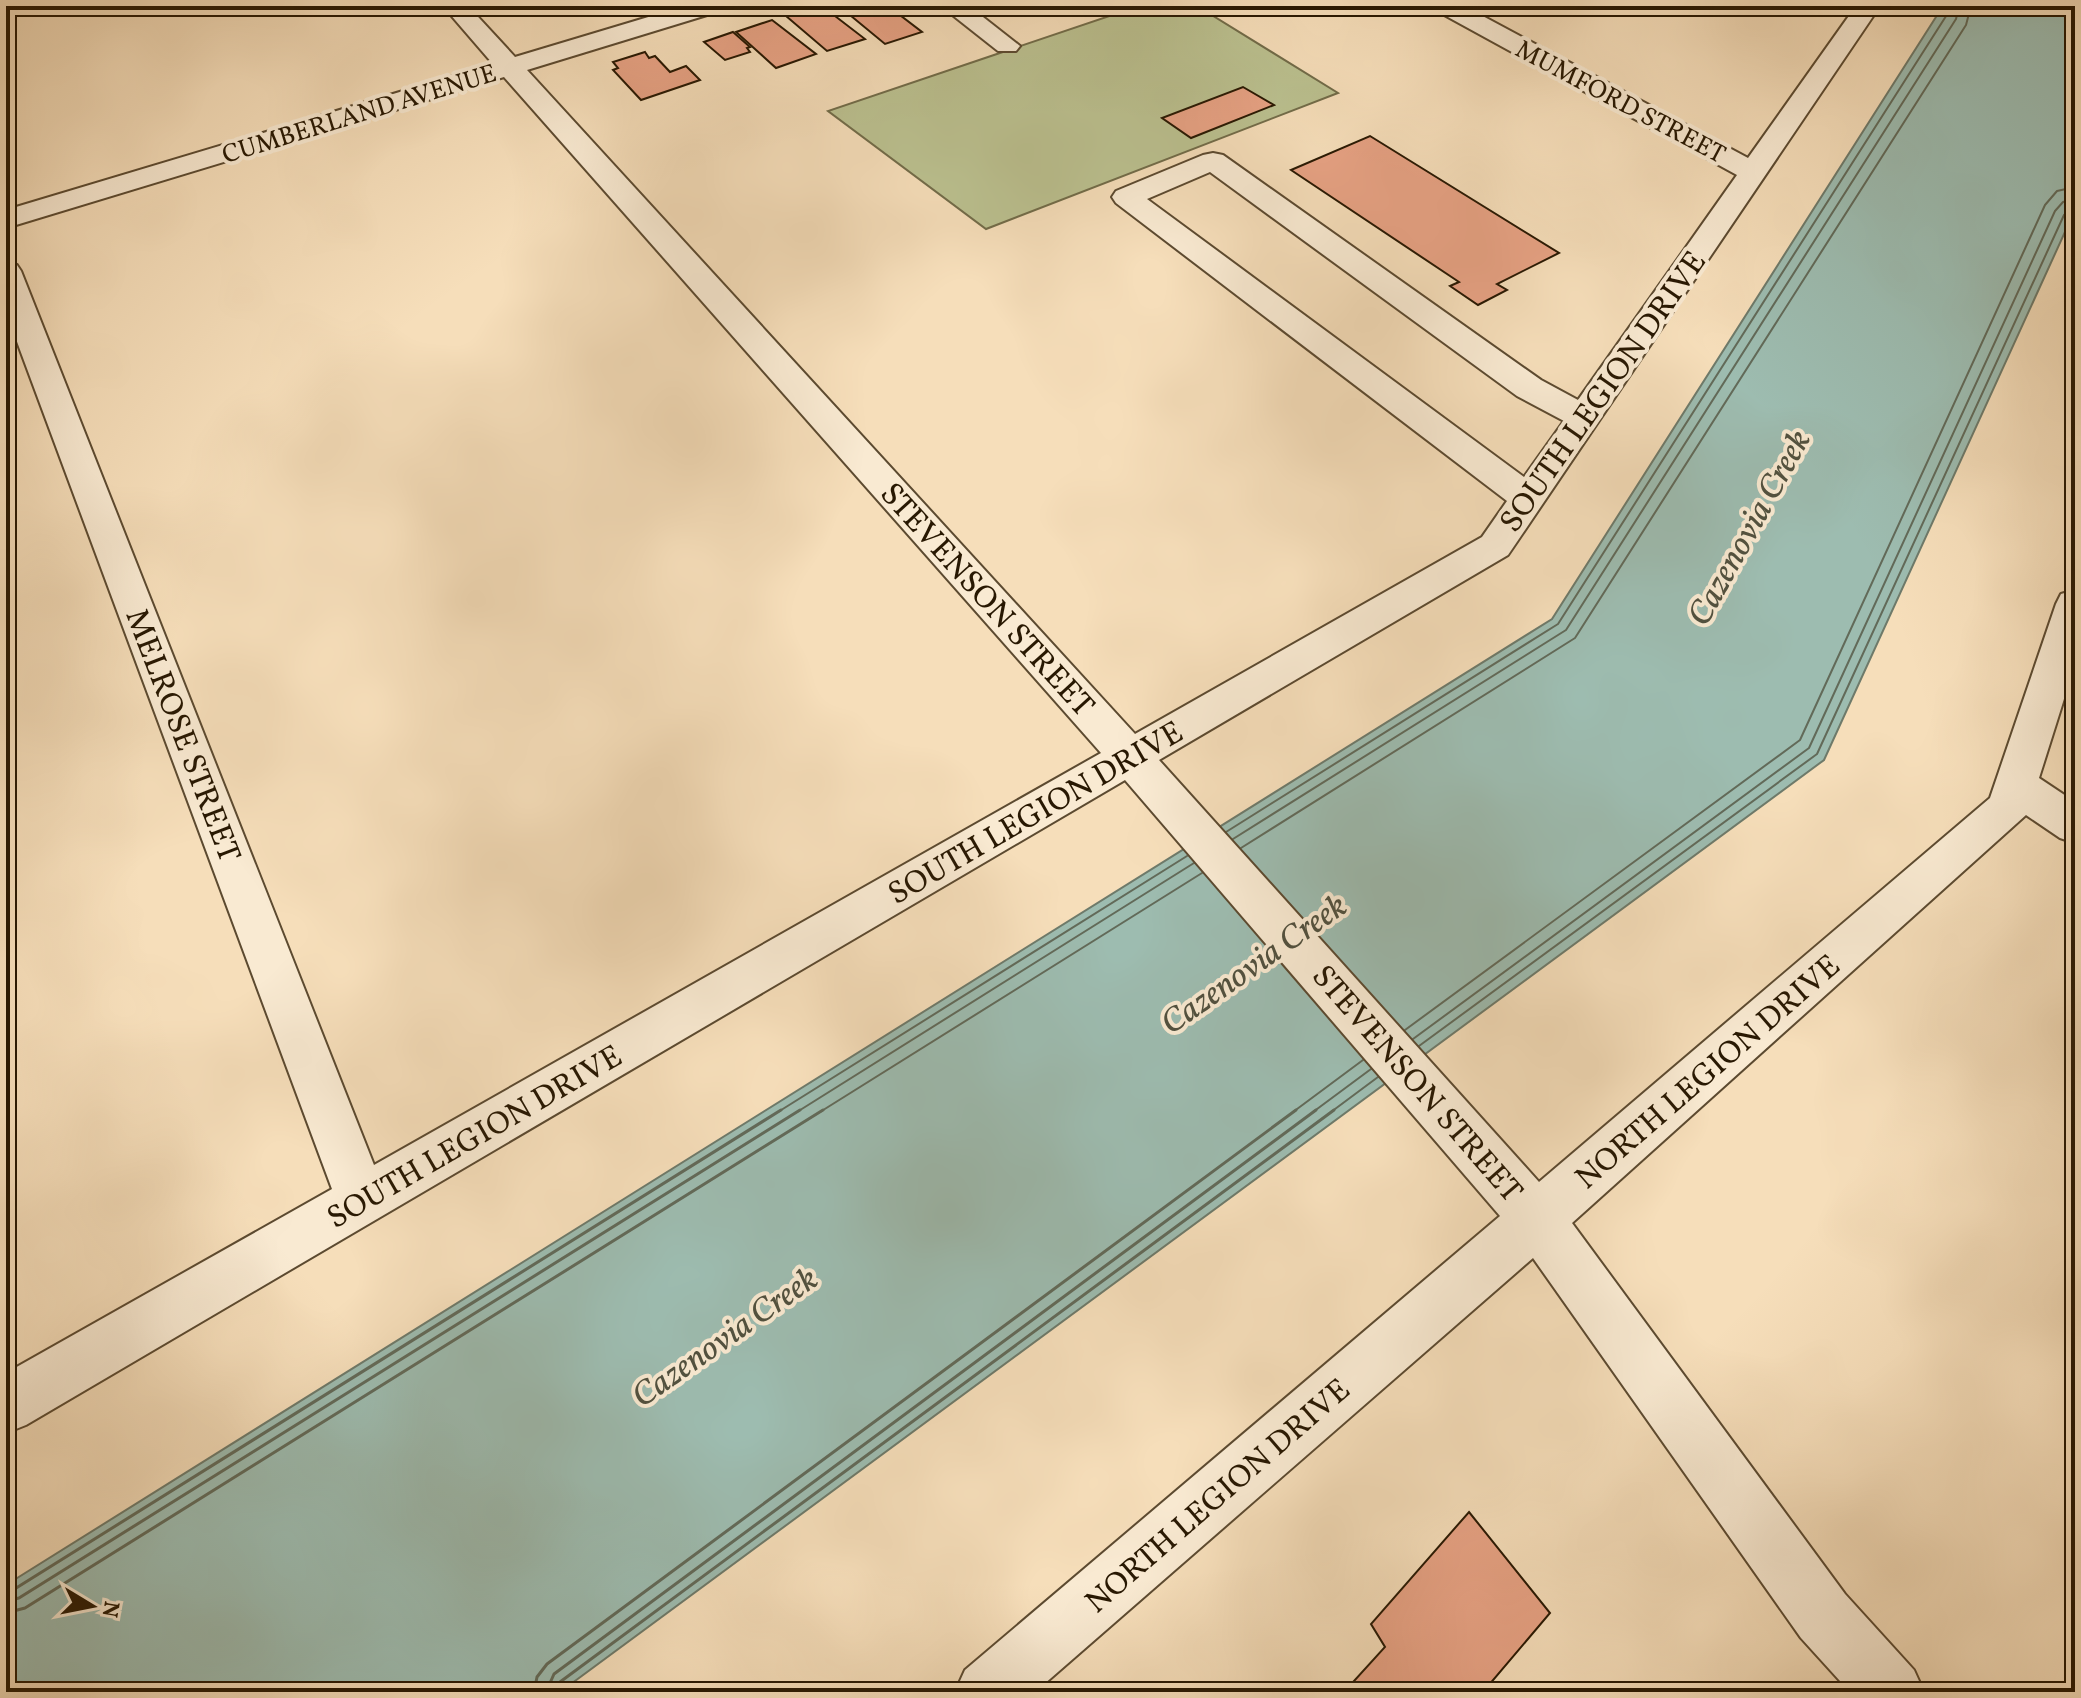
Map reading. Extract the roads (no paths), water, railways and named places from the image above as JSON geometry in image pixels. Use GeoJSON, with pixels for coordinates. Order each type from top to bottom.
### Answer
{"type":"FeatureCollection","features":[{"type":"Feature","properties":{"kind":"street","name":"STEVENSON STREET"},"geometry":{"type":"LineString","coordinates":[[455,6],[1143,772],[1537,1219],[1823,1616],[1892,1692]]}},
{"type":"Feature","properties":{"kind":"street","name":"CUMBERLAND AVENUE"},"geometry":{"type":"LineString","coordinates":[[6,219],[711,6]]}},
{"type":"Feature","properties":{"kind":"street"},"geometry":{"type":"LineString","coordinates":[[953,6],[1007,46]]}},
{"type":"Feature","properties":{"kind":"street","name":"MUMFORD STREET"},"geometry":{"type":"LineString","coordinates":[[1446,6],[1753,172]]}},
{"type":"Feature","properties":{"kind":"street","name":"SOUTH LEGION DRIVE"},"geometry":{"type":"LineString","coordinates":[[6,1405],[362,1200],[1143,772],[1495,546],[1868,6]]}},
{"type":"Feature","properties":{"kind":"street"},"geometry":{"type":"LineString","coordinates":[[1528,499],[1126,197],[1213,161],[1529,388],[1584,417]]}},
{"type":"Feature","properties":{"kind":"street","name":"MELROSE STREET"},"geometry":{"type":"LineString","coordinates":[[6,271],[362,1200]]}},
{"type":"Feature","properties":{"kind":"street","name":"NORTH LEGION DRIVE"},"geometry":{"type":"LineString","coordinates":[[987,1692],[1537,1219],[2008,808],[2075,604]]}},
{"type":"Feature","properties":{"kind":"street"},"geometry":{"type":"LineString","coordinates":[[2015,785],[2075,825]]}},
{"type":"Feature","properties":{"kind":"water","name":"Cazenovia Creek"},"geometry":{"type":"Polygon","coordinates":[[[1943,6],[2075,6],[2075,210],[1824,760],[560,1692],[6,1692],[6,1585],[1552,619],[1943,6]]]}}]}
